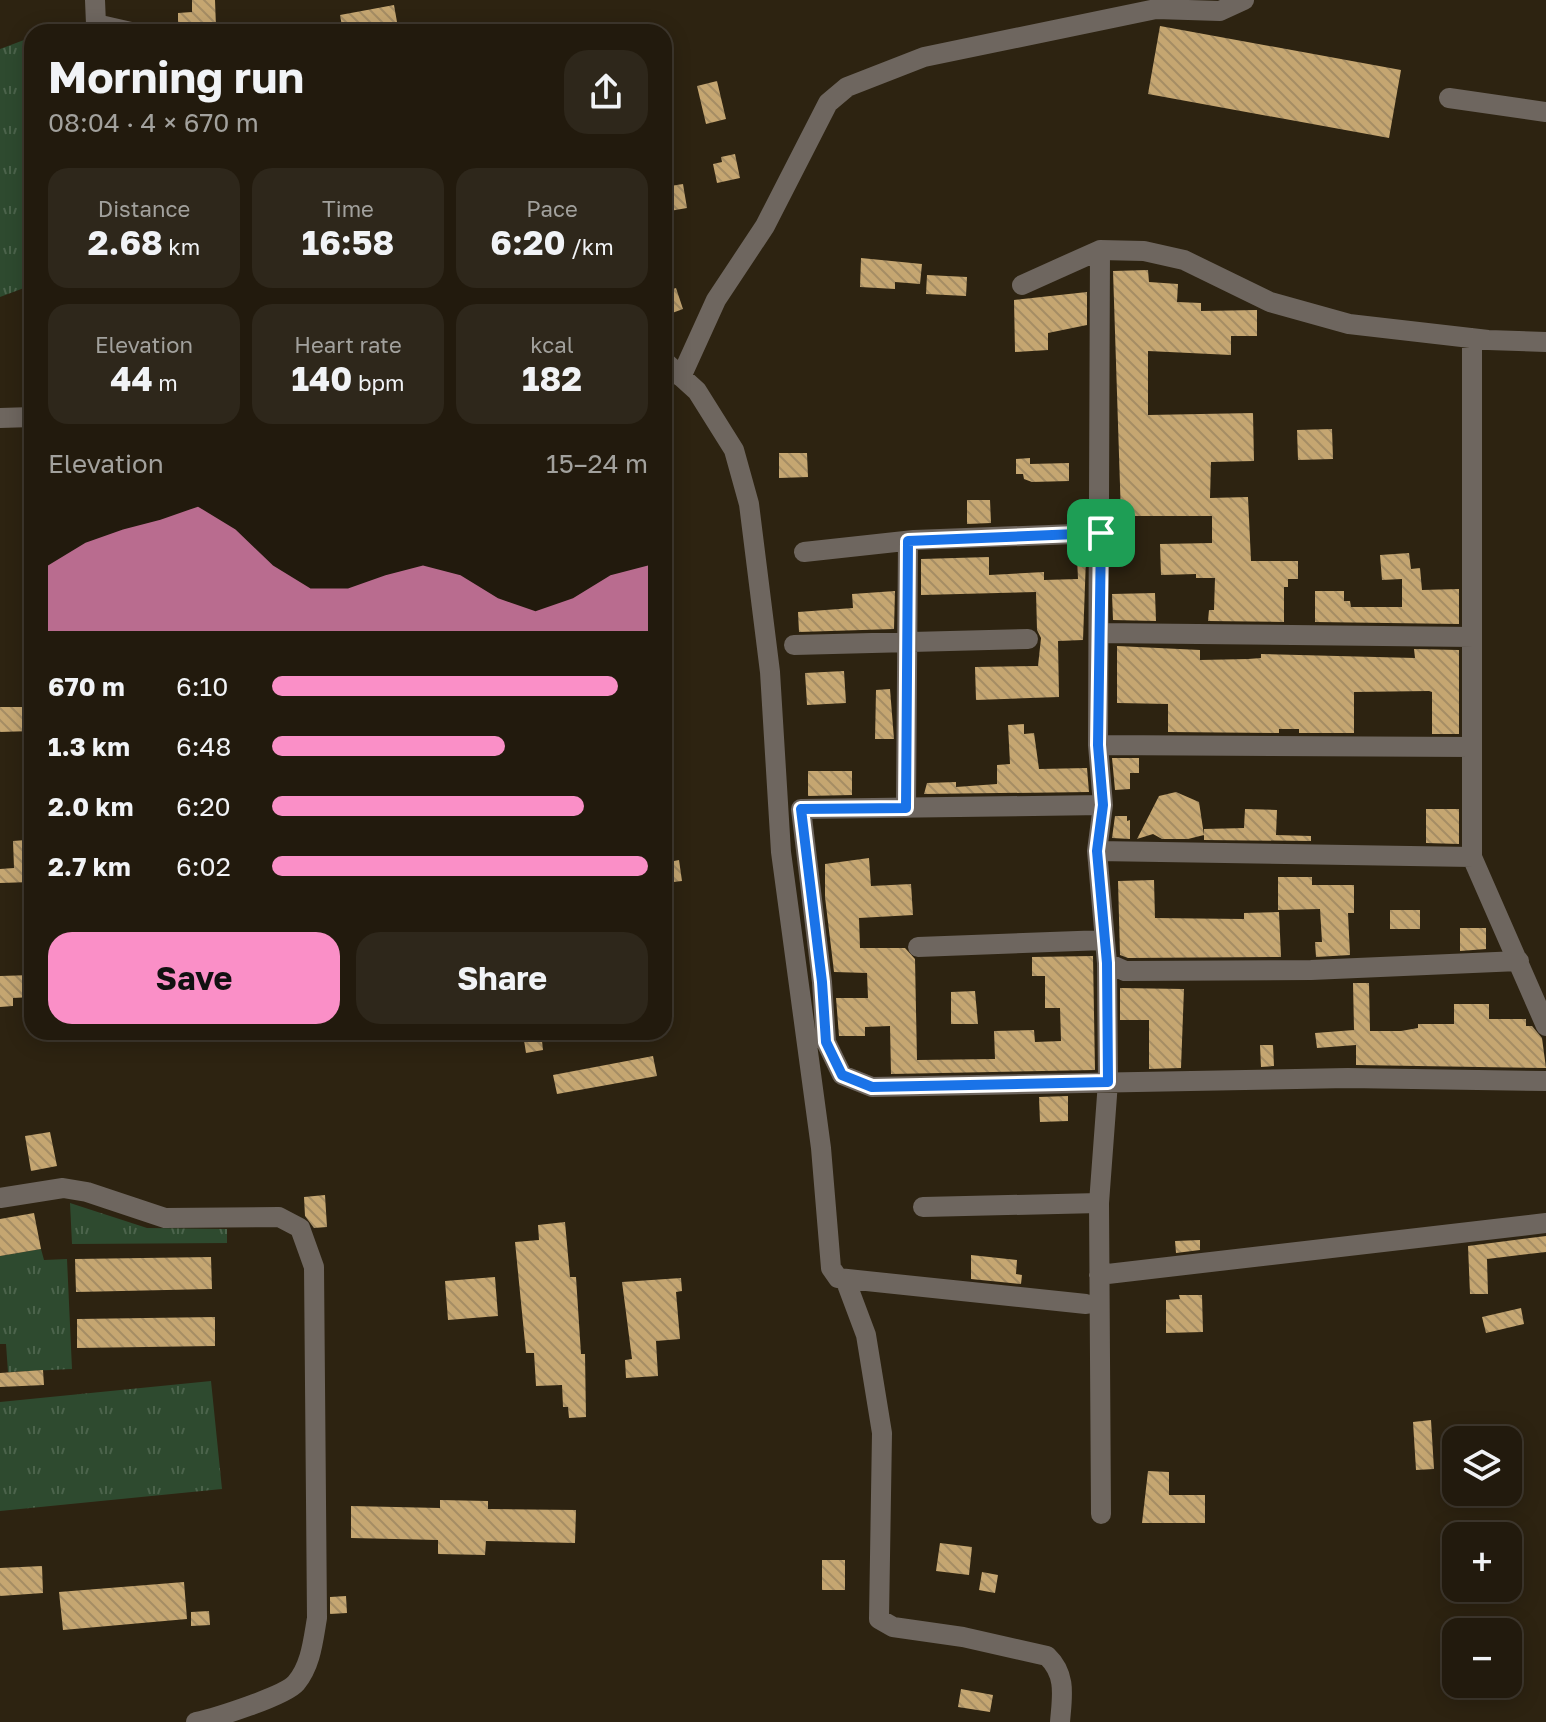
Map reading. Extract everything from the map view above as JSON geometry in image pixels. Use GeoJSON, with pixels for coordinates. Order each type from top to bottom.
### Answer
{"type":"FeatureCollection","features":[{"type":"Feature","properties":{"kind":"street"},"geometry":{"type":"LineString","coordinates":[[95,0],[96,24]]}},
{"type":"Feature","properties":{"kind":"street"},"geometry":{"type":"LineString","coordinates":[[681,377],[716,300],[765,226],[828,103],[847,87],[924,57],[1156,9],[1220,11],[1244,0]]}},
{"type":"Feature","properties":{"kind":"street"},"geometry":{"type":"LineString","coordinates":[[1449,98],[1546,112]]}},
{"type":"Feature","properties":{"kind":"street"},"geometry":{"type":"LineString","coordinates":[[1100,250],[1098,745],[1103,805],[1097,851],[1107,963],[1108,1082],[1099,1203],[1101,1514]]}},
{"type":"Feature","properties":{"kind":"street"},"geometry":{"type":"LineString","coordinates":[[1022,285],[1100,250],[1144,251],[1184,260],[1270,302],[1349,324],[1472,338],[1546,342]]}},
{"type":"Feature","properties":{"kind":"street"},"geometry":{"type":"LineString","coordinates":[[1472,338],[1472,857],[1546,1026]]}},
{"type":"Feature","properties":{"kind":"street"},"geometry":{"type":"LineString","coordinates":[[672,369],[697,391],[734,450],[749,504],[770,672],[781,852],[821,1148],[831,1268],[838,1278],[845,1279],[1086,1304]]}},
{"type":"Feature","properties":{"kind":"street"},"geometry":{"type":"LineString","coordinates":[[0,418],[24,417]]}},
{"type":"Feature","properties":{"kind":"street"},"geometry":{"type":"LineString","coordinates":[[804,552],[908,541],[1101,533]]}},
{"type":"Feature","properties":{"kind":"street"},"geometry":{"type":"LineString","coordinates":[[906,808],[908,541]]}},
{"type":"Feature","properties":{"kind":"street"},"geometry":{"type":"LineString","coordinates":[[1099,633],[1472,637]]}},
{"type":"Feature","properties":{"kind":"street"},"geometry":{"type":"LineString","coordinates":[[794,645],[1028,639]]}},
{"type":"Feature","properties":{"kind":"street"},"geometry":{"type":"LineString","coordinates":[[1098,745],[1472,747]]}},
{"type":"Feature","properties":{"kind":"street"},"geometry":{"type":"LineString","coordinates":[[1103,805],[801,809],[822,982],[826,1042],[842,1075],[872,1087],[1348,1078],[1546,1081]]}},
{"type":"Feature","properties":{"kind":"street"},"geometry":{"type":"LineString","coordinates":[[1097,851],[1472,857]]}},
{"type":"Feature","properties":{"kind":"street"},"geometry":{"type":"LineString","coordinates":[[918,947],[1105,940]]}},
{"type":"Feature","properties":{"kind":"street"},"geometry":{"type":"LineString","coordinates":[[1107,963],[1125,971],[1296,971],[1519,961]]}},
{"type":"Feature","properties":{"kind":"street"},"geometry":{"type":"LineString","coordinates":[[0,1198],[63,1188],[87,1192],[165,1218],[279,1217],[300,1228],[314,1267],[317,1618],[310,1657],[294,1686],[223,1716],[196,1722]]}},
{"type":"Feature","properties":{"kind":"street"},"geometry":{"type":"LineString","coordinates":[[923,1207],[1099,1203]]}},
{"type":"Feature","properties":{"kind":"street"},"geometry":{"type":"LineString","coordinates":[[1099,1275],[1546,1223]]}},
{"type":"Feature","properties":{"kind":"street"},"geometry":{"type":"LineString","coordinates":[[845,1279],[866,1335],[882,1433],[879,1619],[893,1627],[963,1637],[1047,1656],[1057,1666],[1063,1685],[1060,1722]]}},
{"type":"Feature","properties":{"kind":"green space"},"geometry":{"type":"Polygon","coordinates":[[[24,40],[24,288],[0,297],[0,49],[24,40]]]}},
{"type":"Feature","properties":{"kind":"green space"},"geometry":{"type":"Polygon","coordinates":[[[70,1203],[147,1228],[227,1229],[227,1243],[72,1244],[70,1203]]]}},
{"type":"Feature","properties":{"kind":"green space"},"geometry":{"type":"Polygon","coordinates":[[[41,1249],[44,1260],[67,1259],[72,1369],[8,1372],[6,1344],[0,1344],[0,1256],[41,1249]]]}},
{"type":"Feature","properties":{"kind":"green space"},"geometry":{"type":"Polygon","coordinates":[[[211,1381],[222,1489],[0,1511],[0,1402],[211,1381]]]}},
{"type":"Feature","properties":{"kind":"building"},"geometry":{"type":"Polygon","coordinates":[[[192,0],[215,0],[216,24],[178,24],[178,13],[192,12],[192,0]]]}},
{"type":"Feature","properties":{"kind":"building"},"geometry":{"type":"Polygon","coordinates":[[[394,5],[397,22],[342,24],[340,15],[394,5]]]}},
{"type":"Feature","properties":{"kind":"building"},"geometry":{"type":"Polygon","coordinates":[[[1160,26],[1401,70],[1389,138],[1148,94],[1160,26]]]}},
{"type":"Feature","properties":{"kind":"building"},"geometry":{"type":"Polygon","coordinates":[[[717,81],[726,119],[706,124],[697,86],[717,81]]]}},
{"type":"Feature","properties":{"kind":"building"},"geometry":{"type":"Polygon","coordinates":[[[735,154],[740,178],[717,183],[713,164],[722,162],[721,157],[735,154]]]}},
{"type":"Feature","properties":{"kind":"building"},"geometry":{"type":"Polygon","coordinates":[[[683,184],[687,208],[672,211],[672,186],[683,184]]]}},
{"type":"Feature","properties":{"kind":"building"},"geometry":{"type":"Polygon","coordinates":[[[861,258],[922,264],[920,284],[895,282],[895,289],[860,287],[861,258]]]}},
{"type":"Feature","properties":{"kind":"building"},"geometry":{"type":"Polygon","coordinates":[[[1148,270],[1149,282],[1178,284],[1177,302],[1201,303],[1201,311],[1257,310],[1257,336],[1231,336],[1231,355],[1148,351],[1148,415],[1253,413],[1254,461],[1211,462],[1210,498],[1248,497],[1251,561],[1298,561],[1298,579],[1288,579],[1288,587],[1284,587],[1284,622],[1208,621],[1209,610],[1214,610],[1215,578],[1196,578],[1196,574],[1161,575],[1160,544],[1212,543],[1212,516],[1121,516],[1113,271],[1148,270]]]}},
{"type":"Feature","properties":{"kind":"building"},"geometry":{"type":"Polygon","coordinates":[[[927,275],[967,277],[966,296],[926,294],[927,275]]]}},
{"type":"Feature","properties":{"kind":"building"},"geometry":{"type":"Polygon","coordinates":[[[676,288],[683,309],[672,313],[672,289],[676,288]]]}},
{"type":"Feature","properties":{"kind":"building"},"geometry":{"type":"Polygon","coordinates":[[[1087,292],[1087,325],[1048,333],[1048,350],[1015,352],[1014,300],[1087,292]]]}},
{"type":"Feature","properties":{"kind":"building"},"geometry":{"type":"Polygon","coordinates":[[[1332,429],[1333,459],[1298,460],[1297,430],[1332,429]]]}},
{"type":"Feature","properties":{"kind":"building"},"geometry":{"type":"Polygon","coordinates":[[[779,453],[807,453],[808,477],[779,478],[779,453]]]}},
{"type":"Feature","properties":{"kind":"building"},"geometry":{"type":"Polygon","coordinates":[[[1030,458],[1030,464],[1069,463],[1069,481],[1032,482],[1024,479],[1023,474],[1016,474],[1016,459],[1030,458]]]}},
{"type":"Feature","properties":{"kind":"building"},"geometry":{"type":"Polygon","coordinates":[[[967,500],[990,500],[991,523],[967,524],[967,500]]]}},
{"type":"Feature","properties":{"kind":"building"},"geometry":{"type":"Polygon","coordinates":[[[1409,553],[1411,569],[1420,568],[1422,590],[1459,589],[1459,624],[1315,622],[1315,591],[1344,591],[1344,601],[1350,601],[1351,607],[1402,607],[1402,579],[1382,580],[1380,555],[1409,553]]]}},
{"type":"Feature","properties":{"kind":"building"},"geometry":{"type":"Polygon","coordinates":[[[989,557],[989,575],[1044,572],[1044,580],[1078,579],[1077,558],[1086,558],[1083,640],[1058,641],[1059,697],[976,700],[975,667],[1038,666],[1041,638],[1037,630],[1036,592],[921,595],[921,559],[989,557]]]}},
{"type":"Feature","properties":{"kind":"building"},"geometry":{"type":"Polygon","coordinates":[[[895,591],[894,629],[799,632],[798,612],[853,608],[852,594],[895,591]]]}},
{"type":"Feature","properties":{"kind":"building"},"geometry":{"type":"Polygon","coordinates":[[[1155,593],[1156,621],[1113,620],[1112,594],[1155,593]]]}},
{"type":"Feature","properties":{"kind":"building"},"geometry":{"type":"Polygon","coordinates":[[[1117,646],[1200,650],[1200,660],[1261,658],[1261,654],[1415,658],[1414,649],[1459,650],[1459,734],[1432,734],[1432,692],[1429,691],[1354,692],[1354,733],[1299,733],[1299,729],[1279,729],[1279,733],[1168,732],[1168,704],[1117,703],[1117,646]]]}},
{"type":"Feature","properties":{"kind":"building"},"geometry":{"type":"Polygon","coordinates":[[[844,671],[846,703],[807,705],[805,673],[844,671]]]}},
{"type":"Feature","properties":{"kind":"building"},"geometry":{"type":"Polygon","coordinates":[[[890,689],[894,739],[875,739],[876,690],[890,689]]]}},
{"type":"Feature","properties":{"kind":"building"},"geometry":{"type":"Polygon","coordinates":[[[0,707],[24,707],[24,731],[0,732],[0,707]]]}},
{"type":"Feature","properties":{"kind":"building"},"geometry":{"type":"Polygon","coordinates":[[[1024,724],[1024,734],[1034,733],[1039,769],[1087,768],[1089,792],[924,794],[927,783],[956,782],[956,787],[997,784],[997,765],[1010,764],[1008,725],[1024,724]]]}},
{"type":"Feature","properties":{"kind":"building"},"geometry":{"type":"Polygon","coordinates":[[[1112,758],[1139,758],[1139,773],[1130,773],[1130,789],[1115,790],[1112,758]]]}},
{"type":"Feature","properties":{"kind":"building"},"geometry":{"type":"Polygon","coordinates":[[[808,771],[852,771],[852,795],[808,796],[808,771]]]}},
{"type":"Feature","properties":{"kind":"building"},"geometry":{"type":"Polygon","coordinates":[[[1176,792],[1199,802],[1204,835],[1188,839],[1162,839],[1153,834],[1137,839],[1159,796],[1176,792]]]}},
{"type":"Feature","properties":{"kind":"building"},"geometry":{"type":"Polygon","coordinates":[[[1245,809],[1277,810],[1276,835],[1311,836],[1311,841],[1204,840],[1204,829],[1244,828],[1245,809]]]}},
{"type":"Feature","properties":{"kind":"building"},"geometry":{"type":"Polygon","coordinates":[[[1426,809],[1459,809],[1459,844],[1426,843],[1426,809]]]}},
{"type":"Feature","properties":{"kind":"building"},"geometry":{"type":"Polygon","coordinates":[[[1115,816],[1127,816],[1127,821],[1130,820],[1130,839],[1112,838],[1115,816]]]}},
{"type":"Feature","properties":{"kind":"building"},"geometry":{"type":"Polygon","coordinates":[[[24,840],[24,882],[0,883],[0,869],[14,868],[13,841],[24,840]]]}},
{"type":"Feature","properties":{"kind":"building"},"geometry":{"type":"Polygon","coordinates":[[[869,858],[871,886],[911,884],[913,915],[859,918],[860,948],[905,948],[915,959],[917,1060],[995,1059],[994,1031],[1034,1030],[1035,1042],[1061,1041],[1060,1008],[1045,1008],[1045,976],[1032,976],[1032,957],[1093,956],[1095,1070],[891,1074],[890,1026],[865,1027],[865,1036],[839,1036],[836,998],[868,998],[867,973],[834,972],[825,897],[825,864],[869,858]]]}},
{"type":"Feature","properties":{"kind":"building"},"geometry":{"type":"Polygon","coordinates":[[[679,860],[682,881],[672,882],[672,861],[679,860]]]}},
{"type":"Feature","properties":{"kind":"building"},"geometry":{"type":"Polygon","coordinates":[[[1278,877],[1312,877],[1312,885],[1354,885],[1354,913],[1348,913],[1350,955],[1316,957],[1315,942],[1322,942],[1320,909],[1278,910],[1278,877]]]}},
{"type":"Feature","properties":{"kind":"building"},"geometry":{"type":"Polygon","coordinates":[[[1154,880],[1155,918],[1244,919],[1244,913],[1279,912],[1281,957],[1128,958],[1120,955],[1118,881],[1154,880]]]}},
{"type":"Feature","properties":{"kind":"building"},"geometry":{"type":"Polygon","coordinates":[[[1390,910],[1420,910],[1420,929],[1390,929],[1390,910]]]}},
{"type":"Feature","properties":{"kind":"building"},"geometry":{"type":"Polygon","coordinates":[[[1460,928],[1486,928],[1486,949],[1460,951],[1460,928]]]}},
{"type":"Feature","properties":{"kind":"building"},"geometry":{"type":"Polygon","coordinates":[[[24,975],[24,997],[13,998],[13,1006],[0,1007],[0,976],[24,975]]]}},
{"type":"Feature","properties":{"kind":"building"},"geometry":{"type":"Polygon","coordinates":[[[1353,983],[1369,983],[1370,1031],[1401,1031],[1418,1028],[1418,1024],[1454,1024],[1454,1004],[1489,1004],[1489,1019],[1526,1019],[1526,1026],[1532,1026],[1542,1038],[1546,1068],[1356,1065],[1356,1045],[1317,1048],[1315,1033],[1354,1030],[1353,983]]]}},
{"type":"Feature","properties":{"kind":"building"},"geometry":{"type":"Polygon","coordinates":[[[1120,988],[1184,989],[1181,1068],[1149,1069],[1149,1020],[1120,1020],[1120,988]]]}},
{"type":"Feature","properties":{"kind":"building"},"geometry":{"type":"Polygon","coordinates":[[[975,991],[978,1024],[951,1024],[951,992],[975,991]]]}},
{"type":"Feature","properties":{"kind":"building"},"geometry":{"type":"Polygon","coordinates":[[[524,1040],[542,1040],[543,1050],[526,1053],[524,1040]]]}},
{"type":"Feature","properties":{"kind":"building"},"geometry":{"type":"Polygon","coordinates":[[[1260,1045],[1273,1045],[1274,1066],[1261,1067],[1260,1045]]]}},
{"type":"Feature","properties":{"kind":"building"},"geometry":{"type":"Polygon","coordinates":[[[653,1056],[657,1076],[557,1094],[553,1075],[653,1056]]]}},
{"type":"Feature","properties":{"kind":"building"},"geometry":{"type":"Polygon","coordinates":[[[1068,1096],[1068,1121],[1040,1122],[1039,1097],[1068,1096]]]}},
{"type":"Feature","properties":{"kind":"building"},"geometry":{"type":"Polygon","coordinates":[[[50,1132],[57,1166],[31,1171],[25,1136],[50,1132]]]}},
{"type":"Feature","properties":{"kind":"building"},"geometry":{"type":"Polygon","coordinates":[[[325,1195],[327,1227],[314,1228],[305,1216],[304,1197],[325,1195]]]}},
{"type":"Feature","properties":{"kind":"building"},"geometry":{"type":"Polygon","coordinates":[[[34,1213],[41,1249],[0,1256],[0,1219],[34,1213]]]}},
{"type":"Feature","properties":{"kind":"building"},"geometry":{"type":"Polygon","coordinates":[[[565,1222],[570,1277],[576,1277],[581,1354],[585,1354],[586,1417],[569,1418],[568,1407],[563,1407],[562,1385],[536,1386],[534,1353],[526,1353],[515,1242],[539,1240],[538,1225],[565,1222]]]}},
{"type":"Feature","properties":{"kind":"building"},"geometry":{"type":"Polygon","coordinates":[[[1546,1236],[1546,1252],[1487,1259],[1488,1294],[1470,1294],[1468,1246],[1546,1236]]]}},
{"type":"Feature","properties":{"kind":"building"},"geometry":{"type":"Polygon","coordinates":[[[1200,1240],[1200,1250],[1176,1253],[1175,1241],[1200,1240]]]}},
{"type":"Feature","properties":{"kind":"building"},"geometry":{"type":"Polygon","coordinates":[[[971,1255],[1017,1260],[1016,1274],[1022,1275],[1021,1284],[971,1279],[971,1255]]]}},
{"type":"Feature","properties":{"kind":"building"},"geometry":{"type":"Polygon","coordinates":[[[211,1257],[212,1289],[76,1292],[75,1259],[211,1257]]]}},
{"type":"Feature","properties":{"kind":"building"},"geometry":{"type":"Polygon","coordinates":[[[495,1277],[498,1316],[448,1320],[445,1281],[495,1277]]]}},
{"type":"Feature","properties":{"kind":"building"},"geometry":{"type":"Polygon","coordinates":[[[681,1278],[682,1291],[676,1292],[680,1339],[656,1341],[658,1376],[626,1378],[625,1360],[632,1359],[622,1282],[681,1278]]]}},
{"type":"Feature","properties":{"kind":"building"},"geometry":{"type":"Polygon","coordinates":[[[1179,1295],[1202,1295],[1203,1332],[1166,1333],[1166,1300],[1180,1299],[1179,1295]]]}},
{"type":"Feature","properties":{"kind":"building"},"geometry":{"type":"Polygon","coordinates":[[[1521,1308],[1524,1324],[1486,1333],[1482,1317],[1521,1308]]]}},
{"type":"Feature","properties":{"kind":"building"},"geometry":{"type":"Polygon","coordinates":[[[215,1317],[215,1346],[77,1348],[77,1319],[215,1317]]]}},
{"type":"Feature","properties":{"kind":"building"},"geometry":{"type":"Polygon","coordinates":[[[43,1370],[44,1385],[0,1387],[0,1373],[43,1370]]]}},
{"type":"Feature","properties":{"kind":"building"},"geometry":{"type":"Polygon","coordinates":[[[1431,1420],[1434,1469],[1416,1470],[1413,1422],[1431,1420]]]}},
{"type":"Feature","properties":{"kind":"building"},"geometry":{"type":"Polygon","coordinates":[[[1148,1471],[1169,1472],[1169,1495],[1205,1495],[1205,1523],[1142,1523],[1148,1471]]]}},
{"type":"Feature","properties":{"kind":"building"},"geometry":{"type":"Polygon","coordinates":[[[440,1500],[488,1501],[488,1509],[576,1510],[575,1543],[486,1541],[485,1555],[438,1554],[438,1540],[351,1538],[351,1506],[440,1508],[440,1500]]]}},
{"type":"Feature","properties":{"kind":"building"},"geometry":{"type":"Polygon","coordinates":[[[940,1543],[972,1547],[969,1575],[936,1571],[940,1543]]]}},
{"type":"Feature","properties":{"kind":"building"},"geometry":{"type":"Polygon","coordinates":[[[822,1560],[845,1560],[845,1590],[822,1590],[822,1560]]]}},
{"type":"Feature","properties":{"kind":"building"},"geometry":{"type":"Polygon","coordinates":[[[42,1566],[43,1593],[0,1596],[0,1568],[42,1566]]]}},
{"type":"Feature","properties":{"kind":"building"},"geometry":{"type":"Polygon","coordinates":[[[982,1572],[998,1575],[995,1593],[979,1590],[982,1572]]]}},
{"type":"Feature","properties":{"kind":"building"},"geometry":{"type":"Polygon","coordinates":[[[184,1582],[187,1619],[63,1630],[59,1592],[184,1582]]]}},
{"type":"Feature","properties":{"kind":"building"},"geometry":{"type":"Polygon","coordinates":[[[346,1596],[347,1613],[330,1614],[330,1597],[346,1596]]]}},
{"type":"Feature","properties":{"kind":"building"},"geometry":{"type":"Polygon","coordinates":[[[209,1611],[210,1625],[191,1626],[191,1612],[209,1611]]]}},
{"type":"Feature","properties":{"kind":"building"},"geometry":{"type":"Polygon","coordinates":[[[961,1689],[993,1695],[990,1712],[958,1707],[961,1689]]]}},
{"type":"Feature","properties":{"kind":"route"},"geometry":{"type":"LineString","coordinates":[[1101,533],[1098,745],[1103,805],[1097,851],[1107,963],[1108,1082],[872,1087],[842,1075],[826,1042],[822,982],[801,809],[906,808],[908,541],[1101,533]]}}]}
